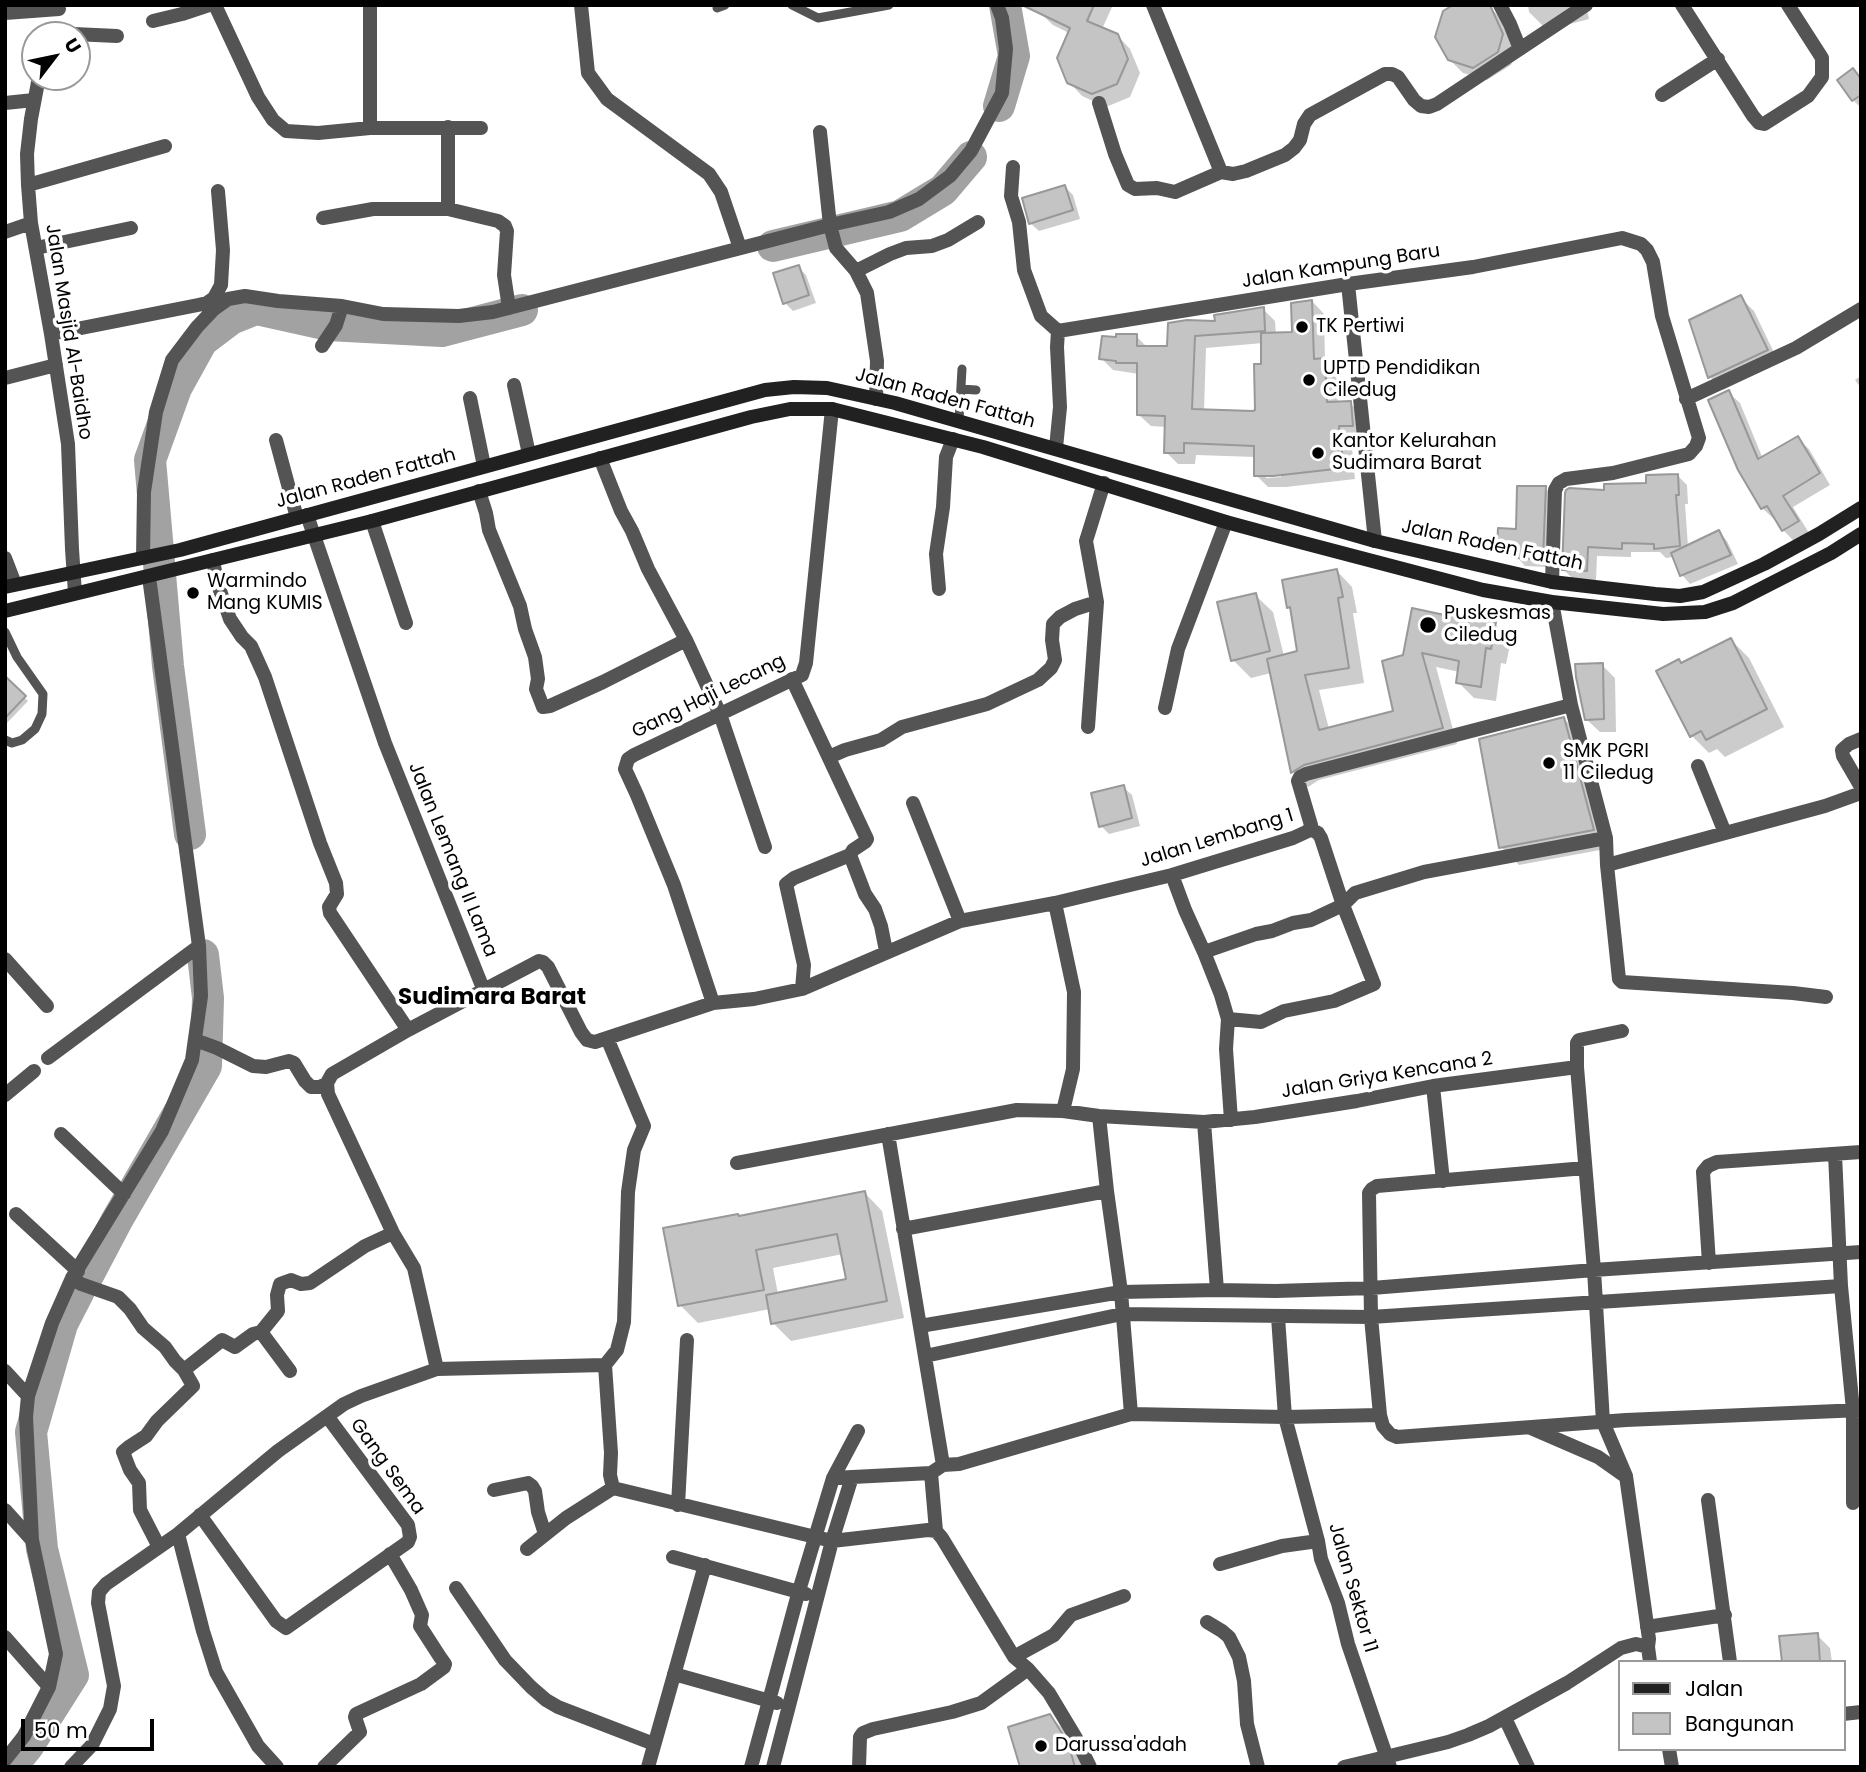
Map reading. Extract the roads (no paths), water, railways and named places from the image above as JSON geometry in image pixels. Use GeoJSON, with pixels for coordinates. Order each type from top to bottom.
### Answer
{"type":"FeatureCollection","features":[{"type":"Feature","properties":{"kind":"main road","name":"Jalan Raden Fattah"},"geometry":{"type":"LineString","coordinates":[[10,586],[180,550],[765,390],[794,387],[827,388],[876,398],[1376,541],[1552,583],[1680,596],[1703,592],[1764,564],[1861,508]]}},
{"type":"Feature","properties":{"kind":"main road","name":"Jalan Raden Fattah"},"geometry":{"type":"LineString","coordinates":[[5,611],[315,536],[751,417],[790,409],[832,409],[953,439],[1226,522],[1483,590],[1552,602],[1663,614],[1705,612],[1733,603],[1861,534]]}},
{"type":"Feature","properties":{"kind":"main road"},"geometry":{"type":"LineString","coordinates":[[1819,534],[1830,553]]}},
{"type":"Feature","properties":{"kind":"street"},"geometry":{"type":"LineString","coordinates":[[153,20],[209,5]]}},
{"type":"Feature","properties":{"kind":"street"},"geometry":{"type":"LineString","coordinates":[[215,5],[258,97],[273,120],[286,131],[318,133],[370,128],[481,128]]}},
{"type":"Feature","properties":{"kind":"street"},"geometry":{"type":"LineString","coordinates":[[370,5],[370,128]]}},
{"type":"Feature","properties":{"kind":"street"},"geometry":{"type":"LineString","coordinates":[[581,5],[588,73],[607,99],[709,174],[721,192],[740,248]]}},
{"type":"Feature","properties":{"kind":"street"},"geometry":{"type":"LineString","coordinates":[[147,557],[144,492],[156,412],[172,360],[197,327],[228,299],[246,296],[383,314],[459,316],[493,312],[889,212],[919,199],[950,176],[971,151],[1002,93],[1006,49],[1002,18],[997,5]]}},
{"type":"Feature","properties":{"kind":"street"},"geometry":{"type":"LineString","coordinates":[[1153,5],[1221,172]]}},
{"type":"Feature","properties":{"kind":"street"},"geometry":{"type":"LineString","coordinates":[[1500,5],[1520,49]]}},
{"type":"Feature","properties":{"kind":"street"},"geometry":{"type":"LineString","coordinates":[[1099,103],[1128,185],[1135,189],[1157,188],[1175,192],[1221,172],[1233,174],[1246,171],[1285,155],[1300,140],[1304,124],[1310,115],[1385,74],[1398,77],[1421,106],[1437,104],[1586,5]]}},
{"type":"Feature","properties":{"kind":"street"},"geometry":{"type":"LineString","coordinates":[[1682,5],[1753,116],[1759,123],[1764,124],[1808,96],[1822,76],[1824,67],[1822,58],[1788,5]]}},
{"type":"Feature","properties":{"kind":"street"},"geometry":{"type":"LineString","coordinates":[[5,13],[60,7]]}},
{"type":"Feature","properties":{"kind":"street"},"geometry":{"type":"LineString","coordinates":[[91,35],[117,36]]}},
{"type":"Feature","properties":{"kind":"street"},"geometry":{"type":"LineString","coordinates":[[1661,95],[1718,60]]}},
{"type":"Feature","properties":{"kind":"street","name":"Jalan Masjid Al-Baidho"},"geometry":{"type":"LineString","coordinates":[[36,91],[27,154],[28,185],[31,223],[68,444],[75,593]]}},
{"type":"Feature","properties":{"kind":"street"},"geometry":{"type":"LineString","coordinates":[[5,103],[34,100]]}},
{"type":"Feature","properties":{"kind":"street"},"geometry":{"type":"LineString","coordinates":[[448,209],[449,127]]}},
{"type":"Feature","properties":{"kind":"street"},"geometry":{"type":"LineString","coordinates":[[820,132],[831,228],[836,248],[856,271],[867,293],[877,361],[876,398]]}},
{"type":"Feature","properties":{"kind":"street"},"geometry":{"type":"LineString","coordinates":[[28,185],[165,146]]}},
{"type":"Feature","properties":{"kind":"street"},"geometry":{"type":"LineString","coordinates":[[1013,167],[1011,196],[1019,222],[1024,270],[1041,316],[1058,331],[1060,407],[1056,448]]}},
{"type":"Feature","properties":{"kind":"street"},"geometry":{"type":"LineString","coordinates":[[51,334],[198,305],[215,298],[221,285],[223,250],[218,191]]}},
{"type":"Feature","properties":{"kind":"street"},"geometry":{"type":"LineString","coordinates":[[323,218],[373,209],[448,209],[488,218],[505,226],[507,231],[504,275],[509,308]]}},
{"type":"Feature","properties":{"kind":"street"},"geometry":{"type":"LineString","coordinates":[[856,271],[906,248],[932,246],[948,240],[978,222]]}},
{"type":"Feature","properties":{"kind":"street"},"geometry":{"type":"LineString","coordinates":[[5,232],[31,223]]}},
{"type":"Feature","properties":{"kind":"street"},"geometry":{"type":"LineString","coordinates":[[36,248],[131,228]]}},
{"type":"Feature","properties":{"kind":"street","name":"Jalan Kampung Baru"},"geometry":{"type":"LineString","coordinates":[[1058,331],[1348,284],[1473,267],[1622,238],[1641,244],[1653,261],[1662,316],[1686,399]]}},
{"type":"Feature","properties":{"kind":"street"},"geometry":{"type":"LineString","coordinates":[[1348,284],[1376,541]]}},
{"type":"Feature","properties":{"kind":"street"},"geometry":{"type":"LineString","coordinates":[[322,346],[336,326],[342,308]]}},
{"type":"Feature","properties":{"kind":"street"},"geometry":{"type":"LineString","coordinates":[[1552,583],[1555,490],[1559,483],[1566,479],[1613,473],[1689,454],[1699,438],[1686,399],[1796,348],[1861,309]]}},
{"type":"Feature","properties":{"kind":"street"},"geometry":{"type":"LineString","coordinates":[[5,378],[56,365]]}},
{"type":"Feature","properties":{"kind":"street"},"geometry":{"type":"LineString","coordinates":[[514,385],[529,454]]}},
{"type":"Feature","properties":{"kind":"street"},"geometry":{"type":"LineString","coordinates":[[470,398],[484,466]]}},
{"type":"Feature","properties":{"kind":"street","name":"Gang Haji Lecang"},"geometry":{"type":"LineString","coordinates":[[713,1003],[674,885],[625,769],[628,759],[634,755],[802,674],[806,663],[832,409]]}},
{"type":"Feature","properties":{"kind":"street"},"geometry":{"type":"LineString","coordinates":[[939,589],[936,554],[946,457],[953,439]]}},
{"type":"Feature","properties":{"kind":"street","name":"Jalan Lemang II Lama"},"geometry":{"type":"LineString","coordinates":[[276,440],[302,516],[315,536],[385,743],[484,991]]}},
{"type":"Feature","properties":{"kind":"street"},"geometry":{"type":"LineString","coordinates":[[600,458],[648,569],[686,640],[720,714],[765,847]]}},
{"type":"Feature","properties":{"kind":"street"},"geometry":{"type":"LineString","coordinates":[[1088,727],[1097,602],[1086,541],[1104,483]]}},
{"type":"Feature","properties":{"kind":"street"},"geometry":{"type":"LineString","coordinates":[[479,491],[489,530],[520,606],[535,657],[538,679],[536,689],[543,707],[603,682],[686,640]]}},
{"type":"Feature","properties":{"kind":"street"},"geometry":{"type":"LineString","coordinates":[[372,521],[406,623]]}},
{"type":"Feature","properties":{"kind":"street"},"geometry":{"type":"LineString","coordinates":[[1165,708],[1178,649],[1226,522]]}},
{"type":"Feature","properties":{"kind":"street"},"geometry":{"type":"LineString","coordinates":[[5,558],[10,586]]}},
{"type":"Feature","properties":{"kind":"street"},"geometry":{"type":"LineString","coordinates":[[213,561],[230,619],[251,646],[265,677],[336,883],[337,894],[329,907],[330,913],[408,1030]]}},
{"type":"Feature","properties":{"kind":"street"},"geometry":{"type":"LineString","coordinates":[[5,1760],[24,1736],[49,1687],[56,1654],[32,1540],[26,1417],[28,1396],[52,1323],[75,1274],[162,1131],[192,1060],[197,1041],[201,996],[199,946],[153,576]]}},
{"type":"Feature","properties":{"kind":"street"},"geometry":{"type":"LineString","coordinates":[[829,757],[881,740],[902,727],[979,707],[1038,680],[1051,668],[1055,660],[1053,624],[1075,608],[1097,602]]}},
{"type":"Feature","properties":{"kind":"street"},"geometry":{"type":"LineString","coordinates":[[1552,602],[1571,705],[1606,838],[1619,979],[1622,982],[1826,996]]}},
{"type":"Feature","properties":{"kind":"street"},"geometry":{"type":"LineString","coordinates":[[792,679],[867,839],[850,855],[794,878],[786,884],[804,965],[802,989]]}},
{"type":"Feature","properties":{"kind":"street","name":"Jalan Lembang 1"},"geometry":{"type":"LineString","coordinates":[[607,1038],[713,1003],[754,999],[802,989],[960,921],[1055,903],[1172,874],[1293,838],[1310,830],[1311,825],[1298,781],[1306,774],[1571,705]]}},
{"type":"Feature","properties":{"kind":"street"},"geometry":{"type":"LineString","coordinates":[[1861,739],[1842,750],[1861,787]]}},
{"type":"Feature","properties":{"kind":"street"},"geometry":{"type":"LineString","coordinates":[[1698,766],[1725,833]]}},
{"type":"Feature","properties":{"kind":"street"},"geometry":{"type":"LineString","coordinates":[[1607,865],[1825,806],[1861,793]]}},
{"type":"Feature","properties":{"kind":"street"},"geometry":{"type":"LineString","coordinates":[[913,803],[960,921]]}},
{"type":"Feature","properties":{"kind":"street"},"geometry":{"type":"LineString","coordinates":[[1228,1019],[1261,1022],[1284,1011],[1334,1000],[1374,984],[1343,905],[1321,838],[1318,833],[1310,830]]}},
{"type":"Feature","properties":{"kind":"street"},"geometry":{"type":"LineString","coordinates":[[1204,951],[1293,923],[1311,920],[1343,905],[1355,893],[1424,873],[1606,838]]}},
{"type":"Feature","properties":{"kind":"street"},"geometry":{"type":"LineString","coordinates":[[850,855],[865,894],[878,918],[886,951]]}},
{"type":"Feature","properties":{"kind":"street"},"geometry":{"type":"LineString","coordinates":[[1172,874],[1221,995],[1228,1019],[1226,1049],[1231,1120]]}},
{"type":"Feature","properties":{"kind":"street"},"geometry":{"type":"LineString","coordinates":[[1055,903],[1074,992],[1073,1069],[1063,1111]]}},
{"type":"Feature","properties":{"kind":"street"},"geometry":{"type":"LineString","coordinates":[[48,1058],[199,946]]}},
{"type":"Feature","properties":{"kind":"street"},"geometry":{"type":"LineString","coordinates":[[5,959],[47,1006]]}},
{"type":"Feature","properties":{"kind":"street"},"geometry":{"type":"LineString","coordinates":[[197,1041],[253,1066],[266,1067],[289,1060],[311,1087],[320,1087],[327,1083],[332,1074],[408,1030],[539,961],[548,967],[587,1040],[595,1042],[607,1038],[644,1126],[634,1150],[628,1192],[624,1322],[617,1350],[606,1365],[612,1488]]}},
{"type":"Feature","properties":{"kind":"street"},"geometry":{"type":"LineString","coordinates":[[1622,1031],[1579,1040],[1577,1067],[1594,1270],[1603,1422],[1626,1476],[1650,1660]]}},
{"type":"Feature","properties":{"kind":"street","name":"Jalan Griya Kencana 2"},"geometry":{"type":"LineString","coordinates":[[737,1163],[1017,1110],[1204,1122],[1231,1120],[1357,1101],[1433,1086],[1577,1067]]}},
{"type":"Feature","properties":{"kind":"street"},"geometry":{"type":"LineString","coordinates":[[5,1095],[34,1070]]}},
{"type":"Feature","properties":{"kind":"street"},"geometry":{"type":"LineString","coordinates":[[327,1083],[328,1094],[393,1233],[414,1268],[437,1369]]}},
{"type":"Feature","properties":{"kind":"street"},"geometry":{"type":"LineString","coordinates":[[1433,1086],[1443,1181]]}},
{"type":"Feature","properties":{"kind":"street"},"geometry":{"type":"LineString","coordinates":[[1099,1116],[1121,1292],[1130,1414]]}},
{"type":"Feature","properties":{"kind":"street"},"geometry":{"type":"LineString","coordinates":[[1204,1122],[1217,1290]]}},
{"type":"Feature","properties":{"kind":"street"},"geometry":{"type":"LineString","coordinates":[[61,1134],[124,1194]]}},
{"type":"Feature","properties":{"kind":"street"},"geometry":{"type":"LineString","coordinates":[[888,1134],[925,1356],[937,1469],[936,1531],[1014,1657],[1048,1693],[1076,1738],[1090,1767]]}},
{"type":"Feature","properties":{"kind":"street"},"geometry":{"type":"LineString","coordinates":[[1709,1263],[1703,1171],[1708,1166],[1717,1162],[1861,1152]]}},
{"type":"Feature","properties":{"kind":"street"},"geometry":{"type":"LineString","coordinates":[[1835,1154],[1841,1286],[1857,1410],[1853,1503]]}},
{"type":"Feature","properties":{"kind":"street"},"geometry":{"type":"LineString","coordinates":[[1585,1168],[1377,1186],[1372,1189],[1369,1193],[1371,1317],[1380,1415],[1386,1430],[1396,1437],[1603,1422],[1857,1410]]}},
{"type":"Feature","properties":{"kind":"street"},"geometry":{"type":"LineString","coordinates":[[903,1229],[1107,1191]]}},
{"type":"Feature","properties":{"kind":"street"},"geometry":{"type":"LineString","coordinates":[[16,1214],[75,1274],[81,1284],[118,1297],[130,1309],[142,1328],[165,1347],[193,1386],[146,1436],[123,1452],[139,1483],[140,1510],[159,1548]]}},
{"type":"Feature","properties":{"kind":"street"},"geometry":{"type":"LineString","coordinates":[[184,1370],[222,1340],[235,1347],[253,1334],[261,1332],[278,1311],[277,1295],[281,1284],[291,1280],[301,1284],[310,1283],[365,1246],[393,1233]]}},
{"type":"Feature","properties":{"kind":"street"},"geometry":{"type":"LineString","coordinates":[[920,1326],[1121,1292],[1372,1288],[1861,1252]]}},
{"type":"Feature","properties":{"kind":"street"},"geometry":{"type":"LineString","coordinates":[[925,1356],[1122,1314],[1371,1317],[1841,1286]]}},
{"type":"Feature","properties":{"kind":"street"},"geometry":{"type":"LineString","coordinates":[[1278,1317],[1284,1417]]}},
{"type":"Feature","properties":{"kind":"street"},"geometry":{"type":"LineString","coordinates":[[261,1332],[290,1371]]}},
{"type":"Feature","properties":{"kind":"street"},"geometry":{"type":"LineString","coordinates":[[678,1505],[687,1340]]}},
{"type":"Feature","properties":{"kind":"street"},"geometry":{"type":"LineString","coordinates":[[71,1767],[92,1745],[110,1709],[114,1686],[98,1603],[99,1592],[106,1584],[178,1535],[278,1451],[344,1404],[437,1369],[606,1365]]}},
{"type":"Feature","properties":{"kind":"street"},"geometry":{"type":"LineString","coordinates":[[5,1371],[28,1396]]}},
{"type":"Feature","properties":{"kind":"street"},"geometry":{"type":"LineString","coordinates":[[833,1478],[937,1469],[1130,1414],[1284,1417],[1380,1415]]}},
{"type":"Feature","properties":{"kind":"street","name":"Gang Sema"},"geometry":{"type":"LineString","coordinates":[[327,1416],[408,1525],[411,1532],[408,1542],[390,1554]]}},
{"type":"Feature","properties":{"kind":"street","name":"Jalan Sektor 11"},"geometry":{"type":"LineString","coordinates":[[1284,1417],[1321,1559],[1338,1603],[1341,1622],[1388,1762]]}},
{"type":"Feature","properties":{"kind":"street"},"geometry":{"type":"LineString","coordinates":[[1529,1427],[1598,1457],[1626,1476]]}},
{"type":"Feature","properties":{"kind":"street"},"geometry":{"type":"LineString","coordinates":[[751,1767],[833,1478],[858,1431]]}},
{"type":"Feature","properties":{"kind":"street"},"geometry":{"type":"LineString","coordinates":[[773,1767],[832,1541],[852,1477]]}},
{"type":"Feature","properties":{"kind":"street"},"geometry":{"type":"LineString","coordinates":[[494,1490],[528,1483],[532,1486],[545,1534]]}},
{"type":"Feature","properties":{"kind":"street"},"geometry":{"type":"LineString","coordinates":[[527,1549],[566,1518],[612,1488],[832,1541],[936,1531]]}},
{"type":"Feature","properties":{"kind":"street"},"geometry":{"type":"LineString","coordinates":[[1708,1500],[1730,1660]]}},
{"type":"Feature","properties":{"kind":"street"},"geometry":{"type":"LineString","coordinates":[[5,1510],[32,1540]]}},
{"type":"Feature","properties":{"kind":"street"},"geometry":{"type":"LineString","coordinates":[[200,1516],[276,1621],[286,1628],[390,1554],[400,1569],[422,1615],[420,1626],[445,1664],[444,1667],[421,1684],[356,1714],[360,1732],[324,1767]]}},
{"type":"Feature","properties":{"kind":"street"},"geometry":{"type":"LineString","coordinates":[[178,1535],[202,1631],[216,1672],[258,1746],[277,1767]]}},
{"type":"Feature","properties":{"kind":"street"},"geometry":{"type":"LineString","coordinates":[[1220,1564],[1282,1546],[1318,1541]]}},
{"type":"Feature","properties":{"kind":"street"},"geometry":{"type":"LineString","coordinates":[[673,1557],[818,1597]]}},
{"type":"Feature","properties":{"kind":"street"},"geometry":{"type":"LineString","coordinates":[[648,1767],[705,1565]]}},
{"type":"Feature","properties":{"kind":"street"},"geometry":{"type":"LineString","coordinates":[[456,1588],[505,1660],[546,1700],[654,1744]]}},
{"type":"Feature","properties":{"kind":"street"},"geometry":{"type":"LineString","coordinates":[[1014,1657],[1054,1635],[1071,1615],[1124,1596]]}},
{"type":"Feature","properties":{"kind":"street"},"geometry":{"type":"LineString","coordinates":[[1647,1627],[1724,1615]]}},
{"type":"Feature","properties":{"kind":"street"},"geometry":{"type":"LineString","coordinates":[[1207,1622],[1229,1637],[1239,1657],[1244,1681],[1247,1724],[1258,1767]]}},
{"type":"Feature","properties":{"kind":"street"},"geometry":{"type":"LineString","coordinates":[[5,1637],[49,1687]]}},
{"type":"Feature","properties":{"kind":"street"},"geometry":{"type":"LineString","coordinates":[[1344,1767],[1388,1762],[1489,1726],[1567,1683],[1620,1647],[1636,1644],[1647,1647]]}},
{"type":"Feature","properties":{"kind":"street"},"geometry":{"type":"LineString","coordinates":[[859,1767],[860,1737],[863,1733],[981,1703],[1028,1669]]}},
{"type":"Feature","properties":{"kind":"street"},"geometry":{"type":"LineString","coordinates":[[674,1674],[789,1706]]}},
{"type":"Feature","properties":{"kind":"street"},"geometry":{"type":"LineString","coordinates":[[1505,1718],[1528,1767]]}},
{"type":"Feature","properties":{"kind":"lane"},"geometry":{"type":"LineString","coordinates":[[792,5],[818,18],[889,5]]}},
{"type":"Feature","properties":{"kind":"lane"},"geometry":{"type":"LineString","coordinates":[[959,421],[962,369]]}},
{"type":"Feature","properties":{"kind":"lane"},"geometry":{"type":"LineString","coordinates":[[961,389],[976,390]]}},
{"type":"Feature","properties":{"kind":"lane"},"geometry":{"type":"LineString","coordinates":[[5,632],[17,657],[43,694],[42,714],[35,729],[22,740],[12,743],[5,740]]}},
{"type":"Feature","properties":{"kind":"waterway"},"geometry":{"type":"LineString","coordinates":[[999,106],[1014,56],[1005,5]]}},
{"type":"Feature","properties":{"kind":"waterway"},"geometry":{"type":"LineString","coordinates":[[773,246],[900,216],[943,190],[971,157]]}},
{"type":"Feature","properties":{"kind":"waterway"},"geometry":{"type":"LineString","coordinates":[[190,834],[168,666],[150,460],[176,388],[202,341],[231,319],[256,309],[328,325],[442,331],[522,310]]}},
{"type":"Feature","properties":{"kind":"waterway"},"geometry":{"type":"LineString","coordinates":[[86,1279],[206,1066],[208,998],[203,955]]}},
{"type":"Feature","properties":{"kind":"waterway"},"geometry":{"type":"LineString","coordinates":[[11,1767],[28,1746],[73,1675],[42,1549],[31,1432],[62,1324],[79,1291]]}},
{"type":"Feature","properties":{"kind":"place","name":"TK Pertiwi"},"geometry":{"type":"Point","coordinates":[1302,327]}},
{"type":"Feature","properties":{"kind":"place","name":"UPTD Pendidikan Ciledug"},"geometry":{"type":"Point","coordinates":[1309,380]}},
{"type":"Feature","properties":{"kind":"place","name":"Kantor Kelurahan Sudimara Barat"},"geometry":{"type":"Point","coordinates":[1318,453]}},
{"type":"Feature","properties":{"kind":"place","name":"Warmindo Mang KUMIS"},"geometry":{"type":"Point","coordinates":[193,593]}},
{"type":"Feature","properties":{"kind":"place","name":"Puskesmas Ciledug"},"geometry":{"type":"Point","coordinates":[1428,625]}},
{"type":"Feature","properties":{"kind":"place","name":"SMK PGRI 11 Ciledug"},"geometry":{"type":"Point","coordinates":[1549,763]}},
{"type":"Feature","properties":{"kind":"place","name":"Darussa'adah"},"geometry":{"type":"Point","coordinates":[1041,1746]}},
{"type":"Feature","properties":{"kind":"district","name":"Sudimara Barat"},"geometry":{"type":"Point","coordinates":[492,998]}}]}
